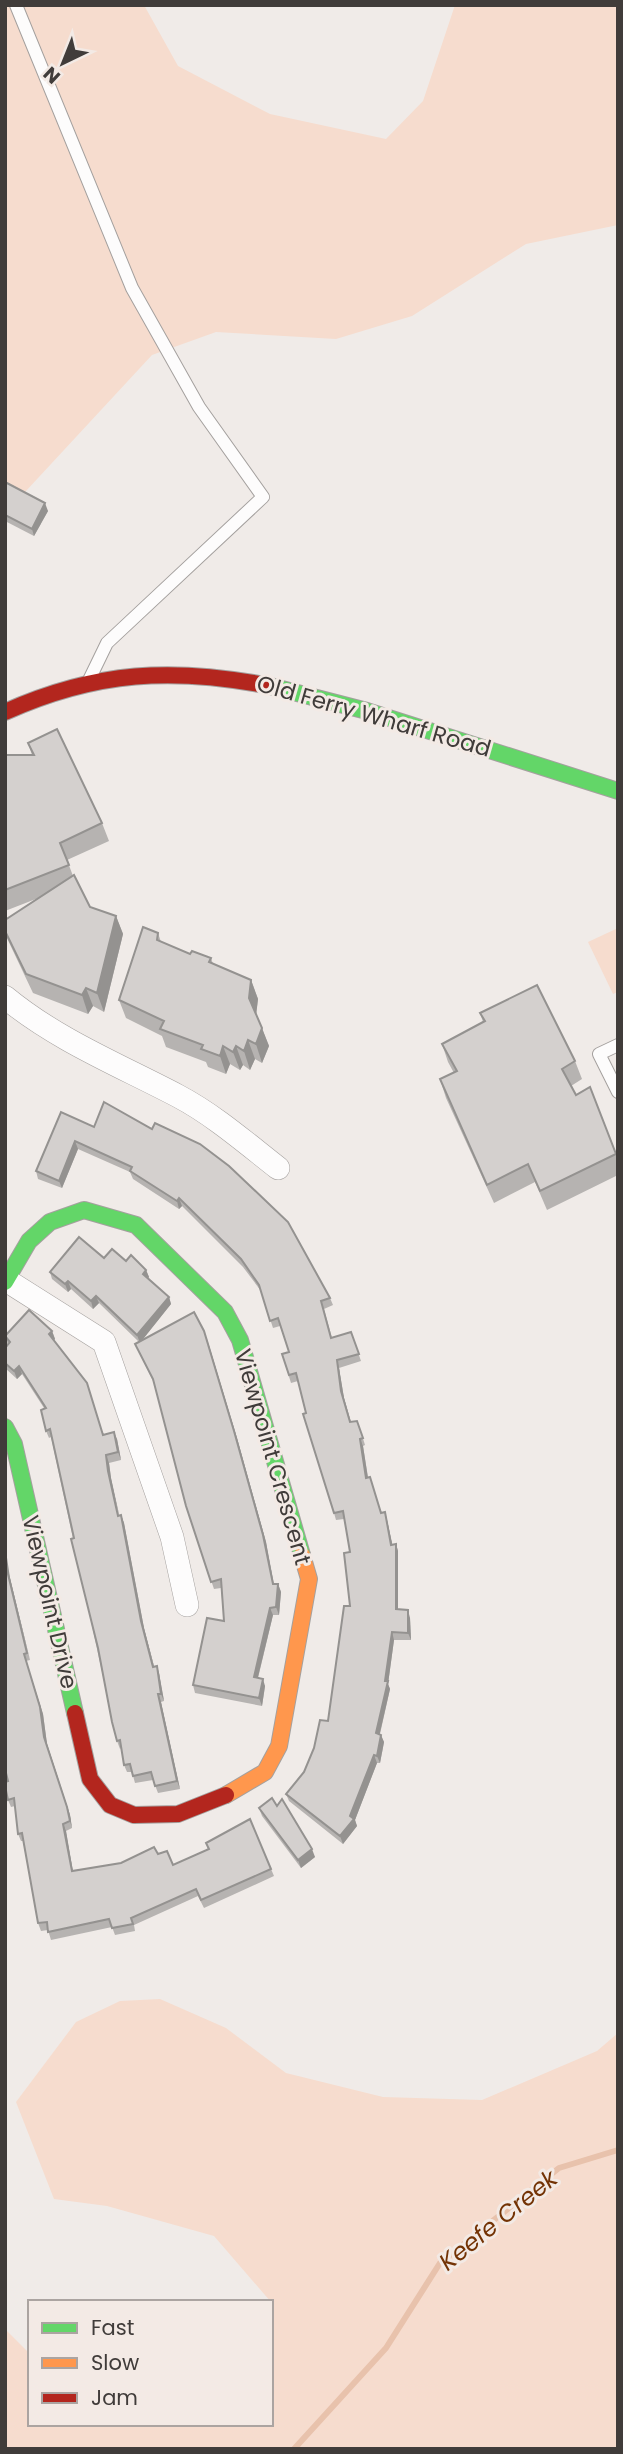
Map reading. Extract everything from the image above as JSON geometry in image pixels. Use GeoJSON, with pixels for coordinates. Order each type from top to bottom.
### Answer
{"type":"FeatureCollection","features":[{"type":"Feature","properties":{"kind":"street","name":"Old Ferry Wharf Road"},"geometry":{"type":"LineString","coordinates":[[5,712],[53,691],[89,681],[130,676],[207,675],[242,678],[302,690],[618,791]]}},
{"type":"Feature","properties":{"kind":"street"},"geometry":{"type":"LineString","coordinates":[[5,997],[27,1015],[121,1070],[179,1097],[278,1168]]}},
{"type":"Feature","properties":{"kind":"street","name":"Viewpoint Crescent"},"geometry":{"type":"LineString","coordinates":[[6,1281],[29,1241],[50,1222],[84,1210],[136,1224],[187,1271],[225,1312],[240,1340],[309,1579],[279,1746],[265,1772],[232,1792],[178,1814],[134,1815],[110,1805],[90,1779]]}},
{"type":"Feature","properties":{"kind":"street"},"geometry":{"type":"LineString","coordinates":[[6,1281],[104,1342],[172,1537],[187,1605]]}},
{"type":"Feature","properties":{"kind":"street","name":"Viewpoint Drive"},"geometry":{"type":"LineString","coordinates":[[5,1427],[14,1444],[90,1779]]}},
{"type":"Feature","properties":{"kind":"lane"},"geometry":{"type":"LineString","coordinates":[[16,5],[132,288],[199,407],[263,497],[107,642],[89,681]]}},
{"type":"Feature","properties":{"kind":"lane"},"geometry":{"type":"LineString","coordinates":[[618,1045],[599,1054],[618,1092]]}},
{"type":"Feature","properties":{"kind":"shaded area"},"geometry":{"type":"Polygon","coordinates":[[[5,5],[144,5],[178,66],[270,114],[386,139],[423,101],[455,5],[618,5],[618,225],[526,244],[412,316],[336,339],[216,332],[152,355],[26,491],[5,520],[5,5]]]}},
{"type":"Feature","properties":{"kind":"shaded area"},"geometry":{"type":"Polygon","coordinates":[[[618,928],[618,992],[613,994],[588,942],[618,928]]]}},
{"type":"Feature","properties":{"kind":"shaded area"},"geometry":{"type":"Polygon","coordinates":[[[160,1999],[226,2028],[286,2073],[383,2097],[482,2100],[597,2051],[618,2033],[618,2449],[5,2449],[5,2329],[28,2352],[28,2426],[273,2426],[273,2300],[269,2300],[214,2236],[107,2206],[54,2199],[16,2102],[76,2022],[120,2001],[160,1999]]]}},
{"type":"Feature","properties":{"kind":"building"},"geometry":{"type":"Polygon","coordinates":[[[5,482],[45,503],[32,529],[5,515],[5,482]]]}},
{"type":"Feature","properties":{"kind":"building"},"geometry":{"type":"Polygon","coordinates":[[[57,729],[102,823],[60,843],[69,865],[5,890],[5,755],[34,755],[28,743],[57,729]]]}},
{"type":"Feature","properties":{"kind":"building"},"geometry":{"type":"Polygon","coordinates":[[[74,875],[90,907],[116,916],[97,993],[86,988],[82,995],[26,974],[5,931],[5,920],[74,875]]]}},
{"type":"Feature","properties":{"kind":"building"},"geometry":{"type":"Polygon","coordinates":[[[143,927],[158,933],[157,940],[190,954],[192,951],[211,958],[209,962],[251,980],[249,998],[262,1028],[256,1044],[248,1040],[244,1051],[236,1046],[233,1052],[223,1046],[220,1056],[201,1049],[203,1045],[160,1029],[164,1021],[119,1000],[143,927]]]}},
{"type":"Feature","properties":{"kind":"building"},"geometry":{"type":"Polygon","coordinates":[[[537,985],[575,1061],[562,1069],[576,1095],[590,1087],[616,1154],[540,1191],[528,1164],[487,1185],[440,1079],[457,1071],[442,1044],[485,1021],[480,1013],[537,985]]]}},
{"type":"Feature","properties":{"kind":"building"},"geometry":{"type":"Polygon","coordinates":[[[104,1102],[152,1129],[155,1123],[200,1144],[229,1166],[288,1222],[330,1298],[321,1301],[331,1338],[351,1332],[359,1354],[337,1360],[341,1391],[350,1422],[357,1421],[363,1438],[360,1439],[366,1478],[370,1477],[381,1513],[385,1512],[391,1545],[396,1544],[396,1609],[408,1610],[408,1633],[392,1632],[385,1681],[388,1681],[376,1733],[381,1735],[377,1756],[374,1755],[350,1816],[354,1819],[340,1836],[286,1794],[304,1772],[314,1748],[320,1720],[328,1721],[344,1606],[350,1606],[344,1553],[350,1552],[343,1511],[334,1513],[303,1414],[306,1413],[296,1373],[289,1375],[282,1354],[289,1352],[278,1318],[270,1321],[259,1285],[241,1259],[179,1198],[177,1201],[130,1171],[132,1167],[75,1141],[59,1181],[36,1171],[61,1112],[94,1127],[104,1102]]]}},
{"type":"Feature","properties":{"kind":"building"},"geometry":{"type":"Polygon","coordinates":[[[79,1237],[104,1258],[112,1249],[126,1261],[131,1255],[146,1270],[143,1274],[169,1297],[137,1335],[96,1296],[91,1301],[68,1281],[65,1284],[50,1272],[79,1237]]]}},
{"type":"Feature","properties":{"kind":"building"},"geometry":{"type":"Polygon","coordinates":[[[29,1310],[52,1331],[49,1334],[87,1383],[103,1435],[114,1432],[118,1452],[106,1455],[108,1471],[118,1516],[121,1515],[141,1621],[153,1667],[157,1666],[161,1694],[158,1694],[177,1781],[155,1786],[151,1772],[133,1776],[130,1764],[124,1765],[71,1539],[74,1538],[50,1429],[46,1431],[41,1410],[46,1408],[19,1366],[14,1371],[5,1363],[5,1348],[10,1342],[5,1336],[29,1310]]]}},
{"type":"Feature","properties":{"kind":"building"},"geometry":{"type":"Polygon","coordinates":[[[194,1312],[204,1331],[234,1431],[263,1535],[273,1584],[278,1584],[276,1607],[270,1608],[254,1677],[263,1679],[259,1698],[193,1685],[207,1618],[224,1621],[221,1579],[211,1582],[186,1506],[153,1379],[135,1344],[194,1312]]]}},
{"type":"Feature","properties":{"kind":"building"},"geometry":{"type":"Polygon","coordinates":[[[5,1557],[27,1653],[24,1654],[40,1707],[44,1737],[70,1821],[63,1824],[72,1871],[121,1863],[154,1847],[158,1854],[167,1851],[173,1865],[209,1849],[206,1843],[250,1819],[271,1869],[201,1900],[196,1889],[131,1918],[133,1924],[112,1928],[109,1919],[48,1932],[47,1922],[38,1923],[22,1833],[18,1834],[14,1798],[8,1800],[5,1786],[8,1781],[5,1769],[5,1557]]]}},
{"type":"Feature","properties":{"kind":"building"},"geometry":{"type":"Polygon","coordinates":[[[272,1798],[277,1806],[282,1799],[312,1849],[298,1860],[259,1808],[272,1798]]]}},
{"type":"Feature","properties":{"kind":"waterway","name":"Keefe Creek"},"geometry":{"type":"LineString","coordinates":[[294,2449],[386,2348],[440,2263],[559,2168],[618,2150]]}},
{"type":"Feature","properties":{"kind":"traffic: fast"},"geometry":{"type":"LineString","coordinates":[[270,686],[367,711],[618,791]]}},
{"type":"Feature","properties":{"kind":"traffic: fast"},"geometry":{"type":"LineString","coordinates":[[5,1282],[29,1241],[50,1222],[84,1210],[136,1225],[225,1312],[240,1340],[302,1555]]}},
{"type":"Feature","properties":{"kind":"traffic: fast"},"geometry":{"type":"LineString","coordinates":[[5,1427],[14,1444],[75,1713]]}},
{"type":"Feature","properties":{"kind":"traffic: slow"},"geometry":{"type":"LineString","coordinates":[[226,1795],[265,1772],[279,1746],[309,1579],[302,1555]]}},
{"type":"Feature","properties":{"kind":"traffic: jam"},"geometry":{"type":"LineString","coordinates":[[5,712],[71,688],[135,676],[200,676],[270,686]]}},
{"type":"Feature","properties":{"kind":"traffic: jam"},"geometry":{"type":"LineString","coordinates":[[75,1713],[90,1779],[110,1805],[134,1815],[178,1814],[226,1795]]}}]}
